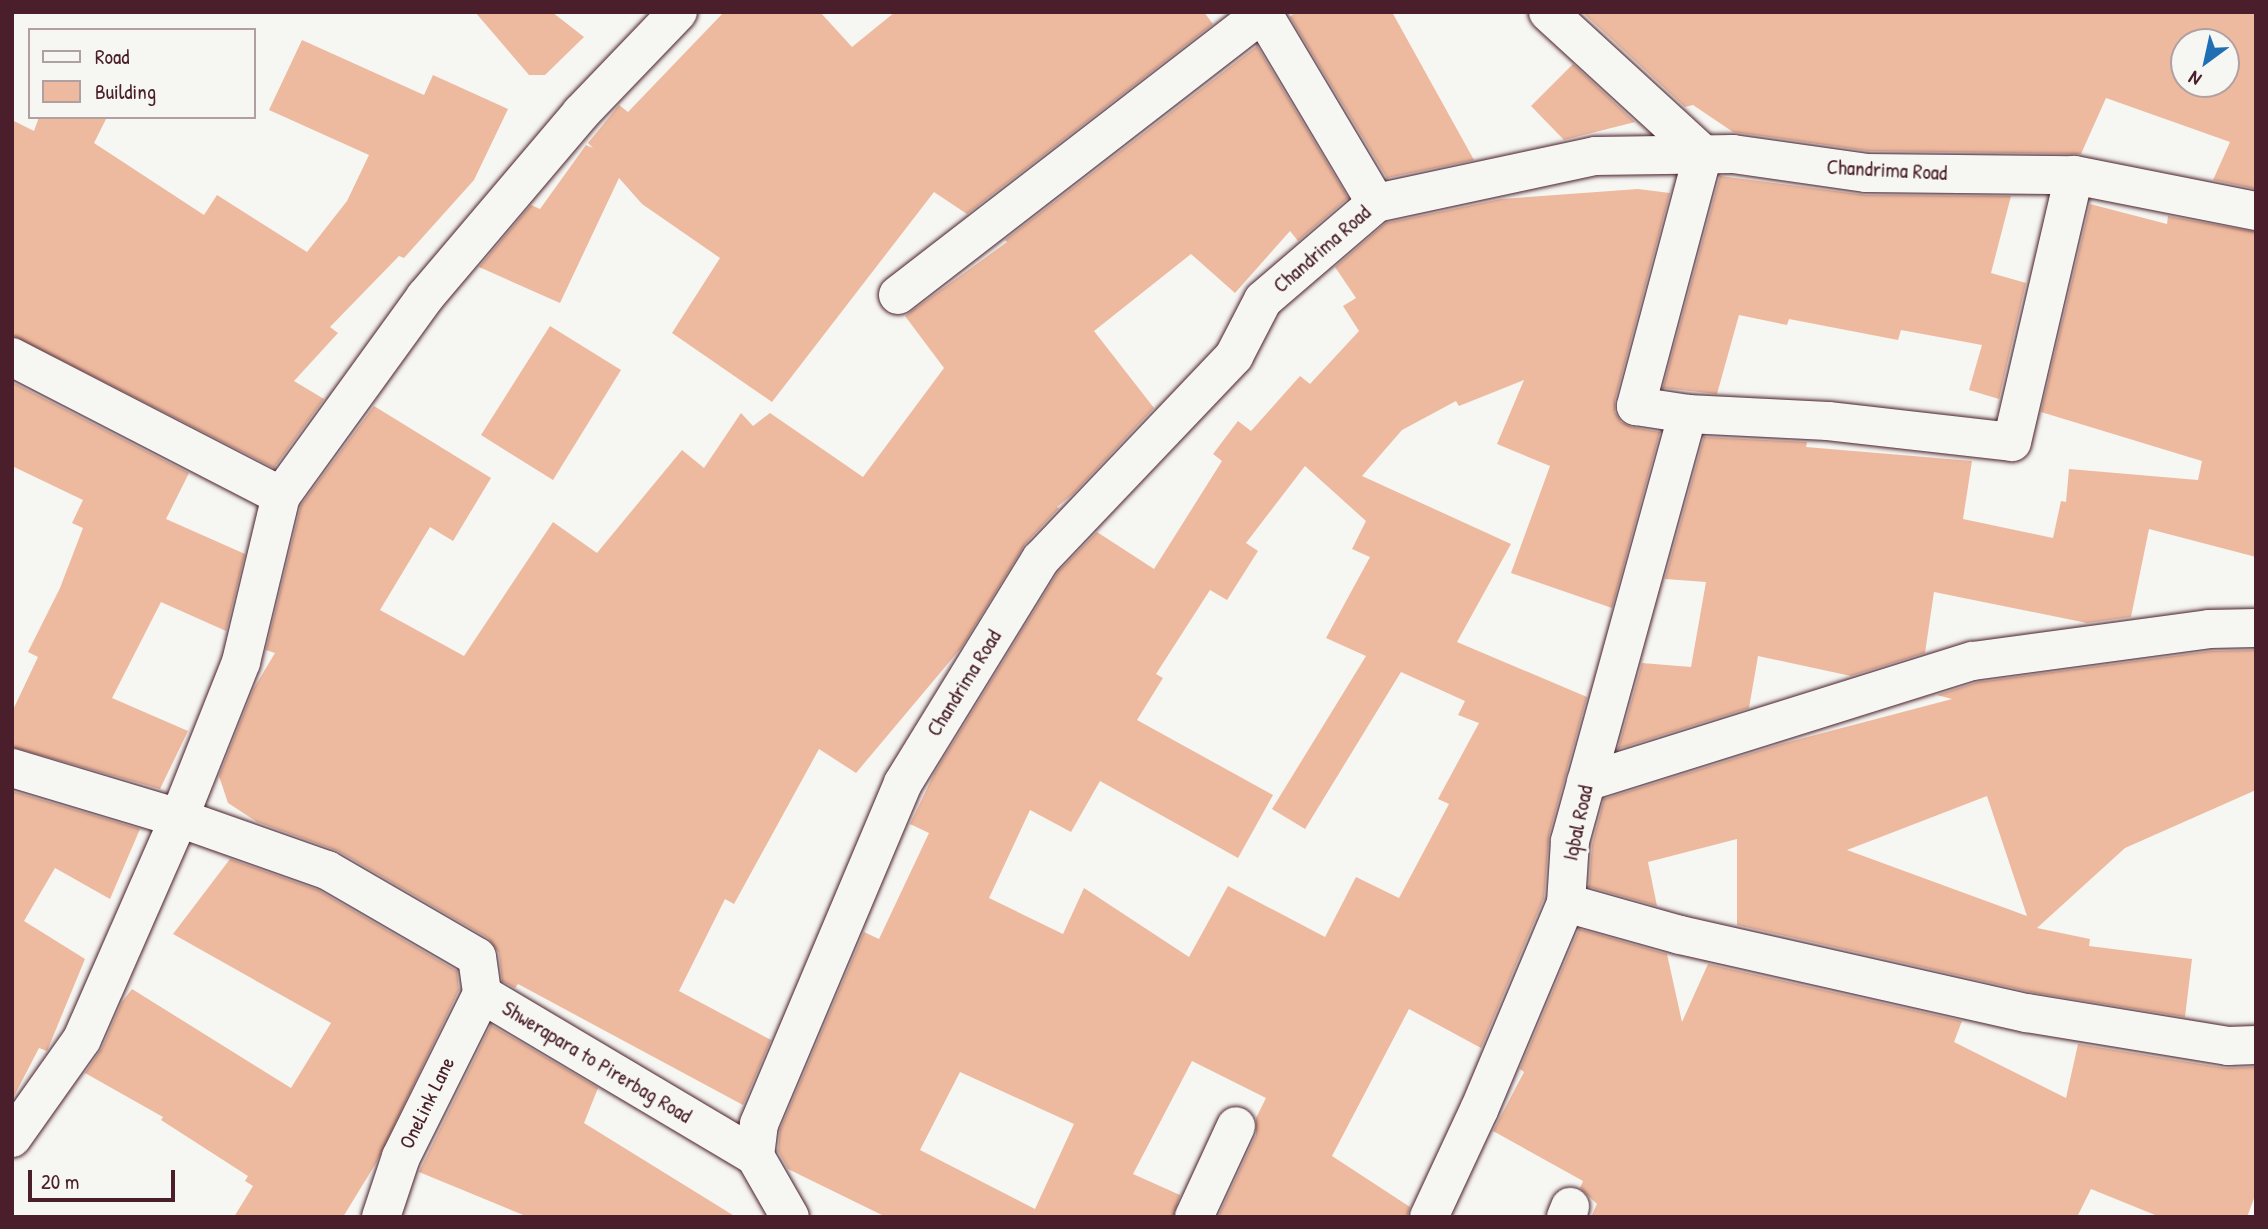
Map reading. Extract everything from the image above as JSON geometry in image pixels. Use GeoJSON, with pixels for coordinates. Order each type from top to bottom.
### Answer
{"type":"FeatureCollection","features":[{"type":"Feature","properties":{"kind":"street"},"geometry":{"type":"LineString","coordinates":[[12,1138],[82,1039],[179,818],[241,663],[281,496],[425,297],[581,113],[678,12]]}},
{"type":"Feature","properties":{"kind":"street"},"geometry":{"type":"LineString","coordinates":[[1548,12],[1703,154],[1636,406],[1688,415],[1828,421],[2012,442],[2074,175]]}},
{"type":"Feature","properties":{"kind":"street"},"geometry":{"type":"LineString","coordinates":[[898,295],[1263,13],[1376,203]]}},
{"type":"Feature","properties":{"kind":"street","name":"Chandrima Road"},"geometry":{"type":"LineString","coordinates":[[755,1156],[759,1124],[903,783],[1041,559],[1234,356],[1263,300],[1376,203],[1595,156],[1733,154],[1867,173],[2074,175],[2256,211]]}},
{"type":"Feature","properties":{"kind":"street"},"geometry":{"type":"LineString","coordinates":[[12,357],[281,496]]}},
{"type":"Feature","properties":{"kind":"street","name":"Iqbal Road"},"geometry":{"type":"LineString","coordinates":[[1429,1217],[1479,1110],[1566,903],[1570,841],[1688,415]]}},
{"type":"Feature","properties":{"kind":"street"},"geometry":{"type":"LineString","coordinates":[[1586,782],[1973,662],[2209,629],[2256,628]]}},
{"type":"Feature","properties":{"kind":"street","name":"Shwerapara to Pirerbag Road"},"geometry":{"type":"LineString","coordinates":[[12,768],[179,818],[327,870],[477,957],[482,993],[755,1156],[790,1217]]}},
{"type":"Feature","properties":{"kind":"street"},"geometry":{"type":"LineString","coordinates":[[1566,903],[1680,935],[2027,1013],[2228,1046],[2256,1045]]}},
{"type":"Feature","properties":{"kind":"street","name":"OneLink Lane"},"geometry":{"type":"LineString","coordinates":[[382,1217],[401,1157],[482,993]]}},
{"type":"Feature","properties":{"kind":"street"},"geometry":{"type":"LineString","coordinates":[[1194,1217],[1236,1126]]}},
{"type":"Feature","properties":{"kind":"building"},"geometry":{"type":"Polygon","coordinates":[[[475,12],[552,12],[584,37],[545,75],[529,75],[475,12]]]}},
{"type":"Feature","properties":{"kind":"building"},"geometry":{"type":"Polygon","coordinates":[[[724,12],[820,12],[852,47],[895,12],[1204,12],[1213,24],[967,214],[934,192],[772,402],[672,333],[720,258],[642,204],[619,178],[560,303],[479,267],[531,205],[540,209],[586,145],[593,148],[588,143],[619,105],[628,112],[724,12]]]}},
{"type":"Feature","properties":{"kind":"building"},"geometry":{"type":"Polygon","coordinates":[[[1295,12],[1392,12],[1474,160],[1387,178],[1290,17],[1295,12]]]}},
{"type":"Feature","properties":{"kind":"building"},"geometry":{"type":"Polygon","coordinates":[[[1582,12],[2256,12],[2256,189],[2213,180],[2230,142],[2106,98],[2081,154],[1868,151],[1733,132],[1693,105],[1685,107],[1582,12]]]}},
{"type":"Feature","properties":{"kind":"building"},"geometry":{"type":"Polygon","coordinates":[[[302,40],[424,95],[433,75],[508,109],[474,180],[404,258],[399,256],[330,327],[338,333],[294,381],[324,399],[274,468],[12,335],[12,120],[34,131],[38,119],[106,119],[94,143],[204,215],[217,195],[307,252],[347,201],[369,155],[269,110],[302,40]]]}},
{"type":"Feature","properties":{"kind":"building"},"geometry":{"type":"Polygon","coordinates":[[[1257,46],[1348,198],[1298,241],[1290,231],[1235,293],[1191,254],[1094,331],[1154,408],[1073,494],[1057,507],[1059,508],[1025,544],[961,648],[856,773],[819,749],[734,904],[725,899],[679,991],[771,1040],[743,1105],[518,984],[515,988],[502,981],[499,953],[488,938],[338,851],[257,822],[228,803],[219,776],[254,688],[275,653],[266,650],[301,505],[374,406],[491,478],[453,541],[430,527],[380,610],[464,656],[553,522],[597,553],[682,450],[704,468],[741,413],[753,426],[770,413],[863,477],[944,368],[905,316],[1007,242],[1005,240],[1257,46]]]}},
{"type":"Feature","properties":{"kind":"building"},"geometry":{"type":"Polygon","coordinates":[[[1573,64],[1635,122],[1564,140],[1531,106],[1573,64]]]}},
{"type":"Feature","properties":{"kind":"building"},"geometry":{"type":"Polygon","coordinates":[[[1720,176],[1866,195],[2011,196],[1991,273],[2026,283],[1999,399],[1969,390],[1982,345],[1901,330],[1898,340],[1789,319],[1787,325],[1739,315],[1717,394],[1663,388],[1720,176]]]}},
{"type":"Feature","properties":{"kind":"building"},"geometry":{"type":"Polygon","coordinates":[[[1638,189],[1670,193],[1615,400],[1615,412],[1621,422],[1632,427],[1660,432],[1612,608],[1511,573],[1550,466],[1497,444],[1524,380],[1459,406],[1456,401],[1402,430],[1362,476],[1511,544],[1457,642],[1587,697],[1549,835],[1544,898],[1481,1048],[1409,1009],[1332,1156],[1410,1207],[1407,1217],[1218,1217],[1256,1135],[1256,1118],[1266,1098],[1192,1061],[1133,1174],[1180,1195],[1173,1217],[886,1217],[788,1169],[778,1151],[780,1130],[864,932],[879,939],[929,833],[910,824],[934,774],[1058,572],[1097,532],[1154,569],[1222,461],[1213,454],[1238,421],[1251,431],[1300,376],[1310,384],[1359,331],[1343,306],[1356,298],[1335,267],[1386,223],[1501,199],[1638,189]],[[1305,466],[1246,543],[1258,551],[1227,600],[1210,590],[1156,674],[1163,678],[1137,720],[1273,795],[1238,858],[1100,781],[1071,832],[1030,810],[989,898],[1063,934],[1084,888],[1189,957],[1228,886],[1325,937],[1356,877],[1399,898],[1449,804],[1438,799],[1479,723],[1458,715],[1465,701],[1401,672],[1305,829],[1272,809],[1366,656],[1326,638],[1370,557],[1352,549],[1366,521],[1305,466]],[[960,1072],[920,1150],[1035,1209],[1074,1124],[960,1072]]]}},
{"type":"Feature","properties":{"kind":"building"},"geometry":{"type":"Polygon","coordinates":[[[2090,204],[2167,224],[2168,216],[2256,232],[2256,557],[2149,529],[2131,617],[2087,623],[1934,592],[1925,653],[1851,676],[1758,656],[1749,708],[1618,749],[1642,663],[1691,667],[1706,582],[1665,579],[1704,437],[1807,442],[1806,447],[1972,461],[1963,519],[2053,538],[2061,501],[2066,502],[2069,469],[2198,480],[2202,461],[2041,412],[2090,204]]]}},
{"type":"Feature","properties":{"kind":"building"},"geometry":{"type":"Polygon","coordinates":[[[550,326],[621,370],[553,480],[481,435],[550,326]]]}},
{"type":"Feature","properties":{"kind":"building"},"geometry":{"type":"Polygon","coordinates":[[[12,382],[189,473],[166,519],[245,554],[226,631],[161,602],[112,698],[188,731],[160,789],[12,747],[12,712],[38,657],[28,652],[60,588],[83,528],[72,523],[83,500],[12,466],[12,382]]]}},
{"type":"Feature","properties":{"kind":"building"},"geometry":{"type":"Polygon","coordinates":[[[2256,650],[2256,790],[2125,848],[2037,928],[2090,939],[2089,946],[2192,959],[2185,1017],[2031,992],[1737,925],[1737,839],[1648,862],[1657,906],[1589,887],[1592,845],[1604,799],[1781,744],[1952,699],[1937,695],[1978,682],[2211,651],[2256,650]],[[1987,796],[1847,850],[2027,916],[1987,796]]]}},
{"type":"Feature","properties":{"kind":"building"},"geometry":{"type":"Polygon","coordinates":[[[12,791],[140,829],[110,899],[55,868],[24,921],[85,959],[47,1051],[39,1048],[12,1100],[12,791]]]}},
{"type":"Feature","properties":{"kind":"building"},"geometry":{"type":"Polygon","coordinates":[[[230,859],[318,890],[457,971],[459,990],[376,1163],[343,1217],[234,1217],[253,1186],[245,1181],[248,1176],[161,1120],[163,1117],[85,1073],[102,1048],[122,1002],[132,989],[291,1088],[331,1023],[173,934],[230,859]]]}},
{"type":"Feature","properties":{"kind":"building"},"geometry":{"type":"Polygon","coordinates":[[[1579,929],[1667,954],[1682,1022],[1708,964],[1962,1021],[1954,1042],[2066,1098],[2078,1044],[2225,1068],[2256,1067],[2256,1193],[2247,1217],[2160,1217],[2091,1189],[2077,1217],[1591,1217],[1597,1204],[1580,1188],[1583,1181],[1493,1131],[1524,1072],[1520,1069],[1579,929]]]}},
{"type":"Feature","properties":{"kind":"building"},"geometry":{"type":"Polygon","coordinates":[[[491,1025],[598,1088],[584,1123],[736,1217],[528,1217],[419,1172],[491,1025]]]}}]}
